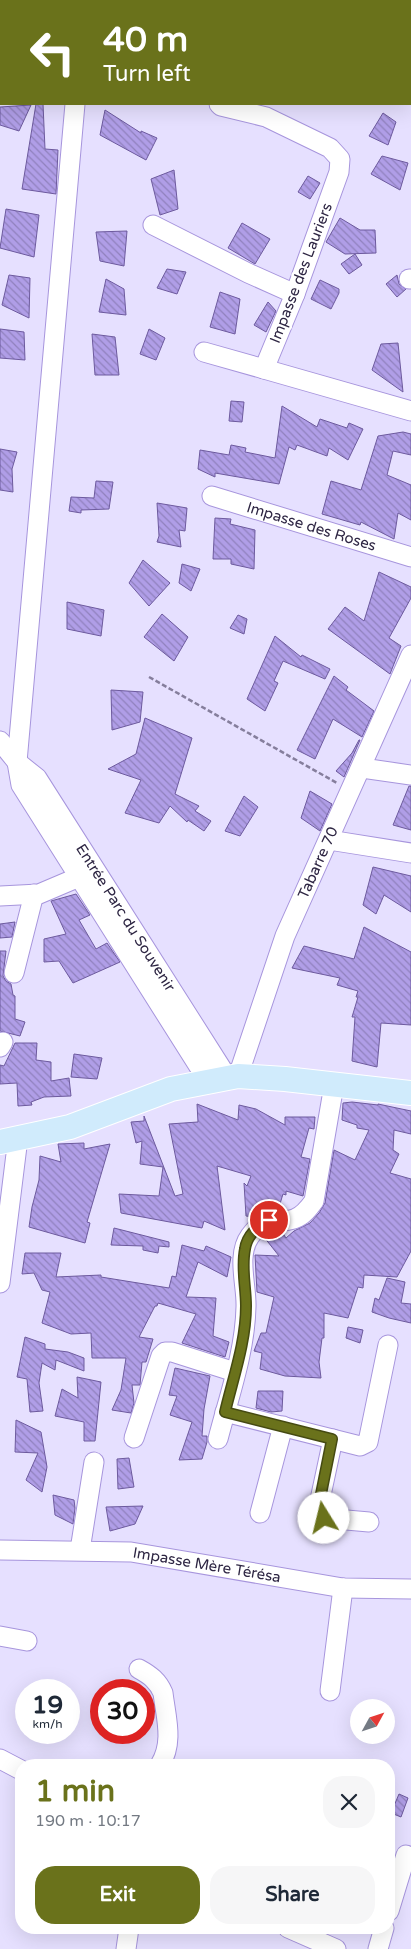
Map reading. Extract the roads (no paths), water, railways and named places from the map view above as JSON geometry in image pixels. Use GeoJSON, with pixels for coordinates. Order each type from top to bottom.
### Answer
{"type":"FeatureCollection","features":[{"type":"Feature","properties":{"kind":"main road"},"geometry":{"type":"LineString","coordinates":[[9,1140],[70,1127],[171,1089],[224,1078],[334,1085],[411,1093]]}},
{"type":"Feature","properties":{"kind":"street"},"geometry":{"type":"LineString","coordinates":[[17,762],[75,105]]}},
{"type":"Feature","properties":{"kind":"street","name":"Impasse des Lauriers"},"geometry":{"type":"LineString","coordinates":[[220,105],[266,117],[330,148],[340,159],[339,172],[295,294],[264,369]]}},
{"type":"Feature","properties":{"kind":"street"},"geometry":{"type":"LineString","coordinates":[[153,225],[248,273],[295,294]]}},
{"type":"Feature","properties":{"kind":"street"},"geometry":{"type":"LineString","coordinates":[[204,352],[411,411]]}},
{"type":"Feature","properties":{"kind":"street","name":"Impasse des Roses"},"geometry":{"type":"LineString","coordinates":[[212,496],[411,557]]}},
{"type":"Feature","properties":{"kind":"street","name":"Tabarre 70"},"geometry":{"type":"LineString","coordinates":[[224,1078],[285,936],[362,768],[411,655]]}},
{"type":"Feature","properties":{"kind":"street","name":"Entrée Parc du Souvenir"},"geometry":{"type":"LineString","coordinates":[[0,741],[17,762],[37,778],[224,1078]]}},
{"type":"Feature","properties":{"kind":"street","name":"Entrée Parc du Souvenir"},"geometry":{"type":"LineString","coordinates":[[17,762],[21,785],[79,877],[224,1078]]}},
{"type":"Feature","properties":{"kind":"street"},"geometry":{"type":"LineString","coordinates":[[362,768],[411,774]]}},
{"type":"Feature","properties":{"kind":"street"},"geometry":{"type":"LineString","coordinates":[[329,840],[411,853]]}},
{"type":"Feature","properties":{"kind":"street"},"geometry":{"type":"LineString","coordinates":[[0,896],[39,894],[79,877]]}},
{"type":"Feature","properties":{"kind":"street"},"geometry":{"type":"LineString","coordinates":[[14,973],[34,894]]}},
{"type":"Feature","properties":{"kind":"street"},"geometry":{"type":"LineString","coordinates":[[218,1439],[242,1343],[246,1306],[242,1277],[245,1248],[249,1236],[260,1225],[269,1220],[294,1219],[305,1212],[314,1201],[334,1085]]}},
{"type":"Feature","properties":{"kind":"street"},"geometry":{"type":"LineString","coordinates":[[0,1283],[9,1140]]}},
{"type":"Feature","properties":{"kind":"street"},"geometry":{"type":"LineString","coordinates":[[225,1412],[360,1446],[368,1442],[388,1344]]}},
{"type":"Feature","properties":{"kind":"street"},"geometry":{"type":"LineString","coordinates":[[134,1438],[161,1356],[165,1352],[172,1352],[235,1372]]}},
{"type":"Feature","properties":{"kind":"street"},"geometry":{"type":"LineString","coordinates":[[260,1513],[282,1426]]}},
{"type":"Feature","properties":{"kind":"street"},"geometry":{"type":"LineString","coordinates":[[332,1439],[318,1513],[324,1518],[369,1522]]}},
{"type":"Feature","properties":{"kind":"street"},"geometry":{"type":"LineString","coordinates":[[80,1550],[94,1462]]}},
{"type":"Feature","properties":{"kind":"street","name":"Impasse Mère Térésa"},"geometry":{"type":"LineString","coordinates":[[0,1550],[131,1552],[343,1588],[411,1589]]}},
{"type":"Feature","properties":{"kind":"street"},"geometry":{"type":"LineString","coordinates":[[330,1691],[343,1588]]}},
{"type":"Feature","properties":{"kind":"street"},"geometry":{"type":"LineString","coordinates":[[0,1636],[27,1641]]}},
{"type":"Feature","properties":{"kind":"street"},"geometry":{"type":"LineString","coordinates":[[139,1669],[152,1677],[163,1693],[169,1736],[168,1748],[163,1759]]}},
{"type":"Feature","properties":{"kind":"street"},"geometry":{"type":"LineString","coordinates":[[0,1759],[15,1767]]}},
{"type":"Feature","properties":{"kind":"street"},"geometry":{"type":"LineString","coordinates":[[395,1891],[406,1855]]}},
{"type":"Feature","properties":{"kind":"street"},"geometry":{"type":"LineString","coordinates":[[126,1949],[128,1934]]}},
{"type":"Feature","properties":{"kind":"street"},"geometry":{"type":"LineString","coordinates":[[301,1934],[334,1949]]}},
{"type":"Feature","properties":{"kind":"street"},"geometry":{"type":"LineString","coordinates":[[378,1949],[382,1934]]}}]}
